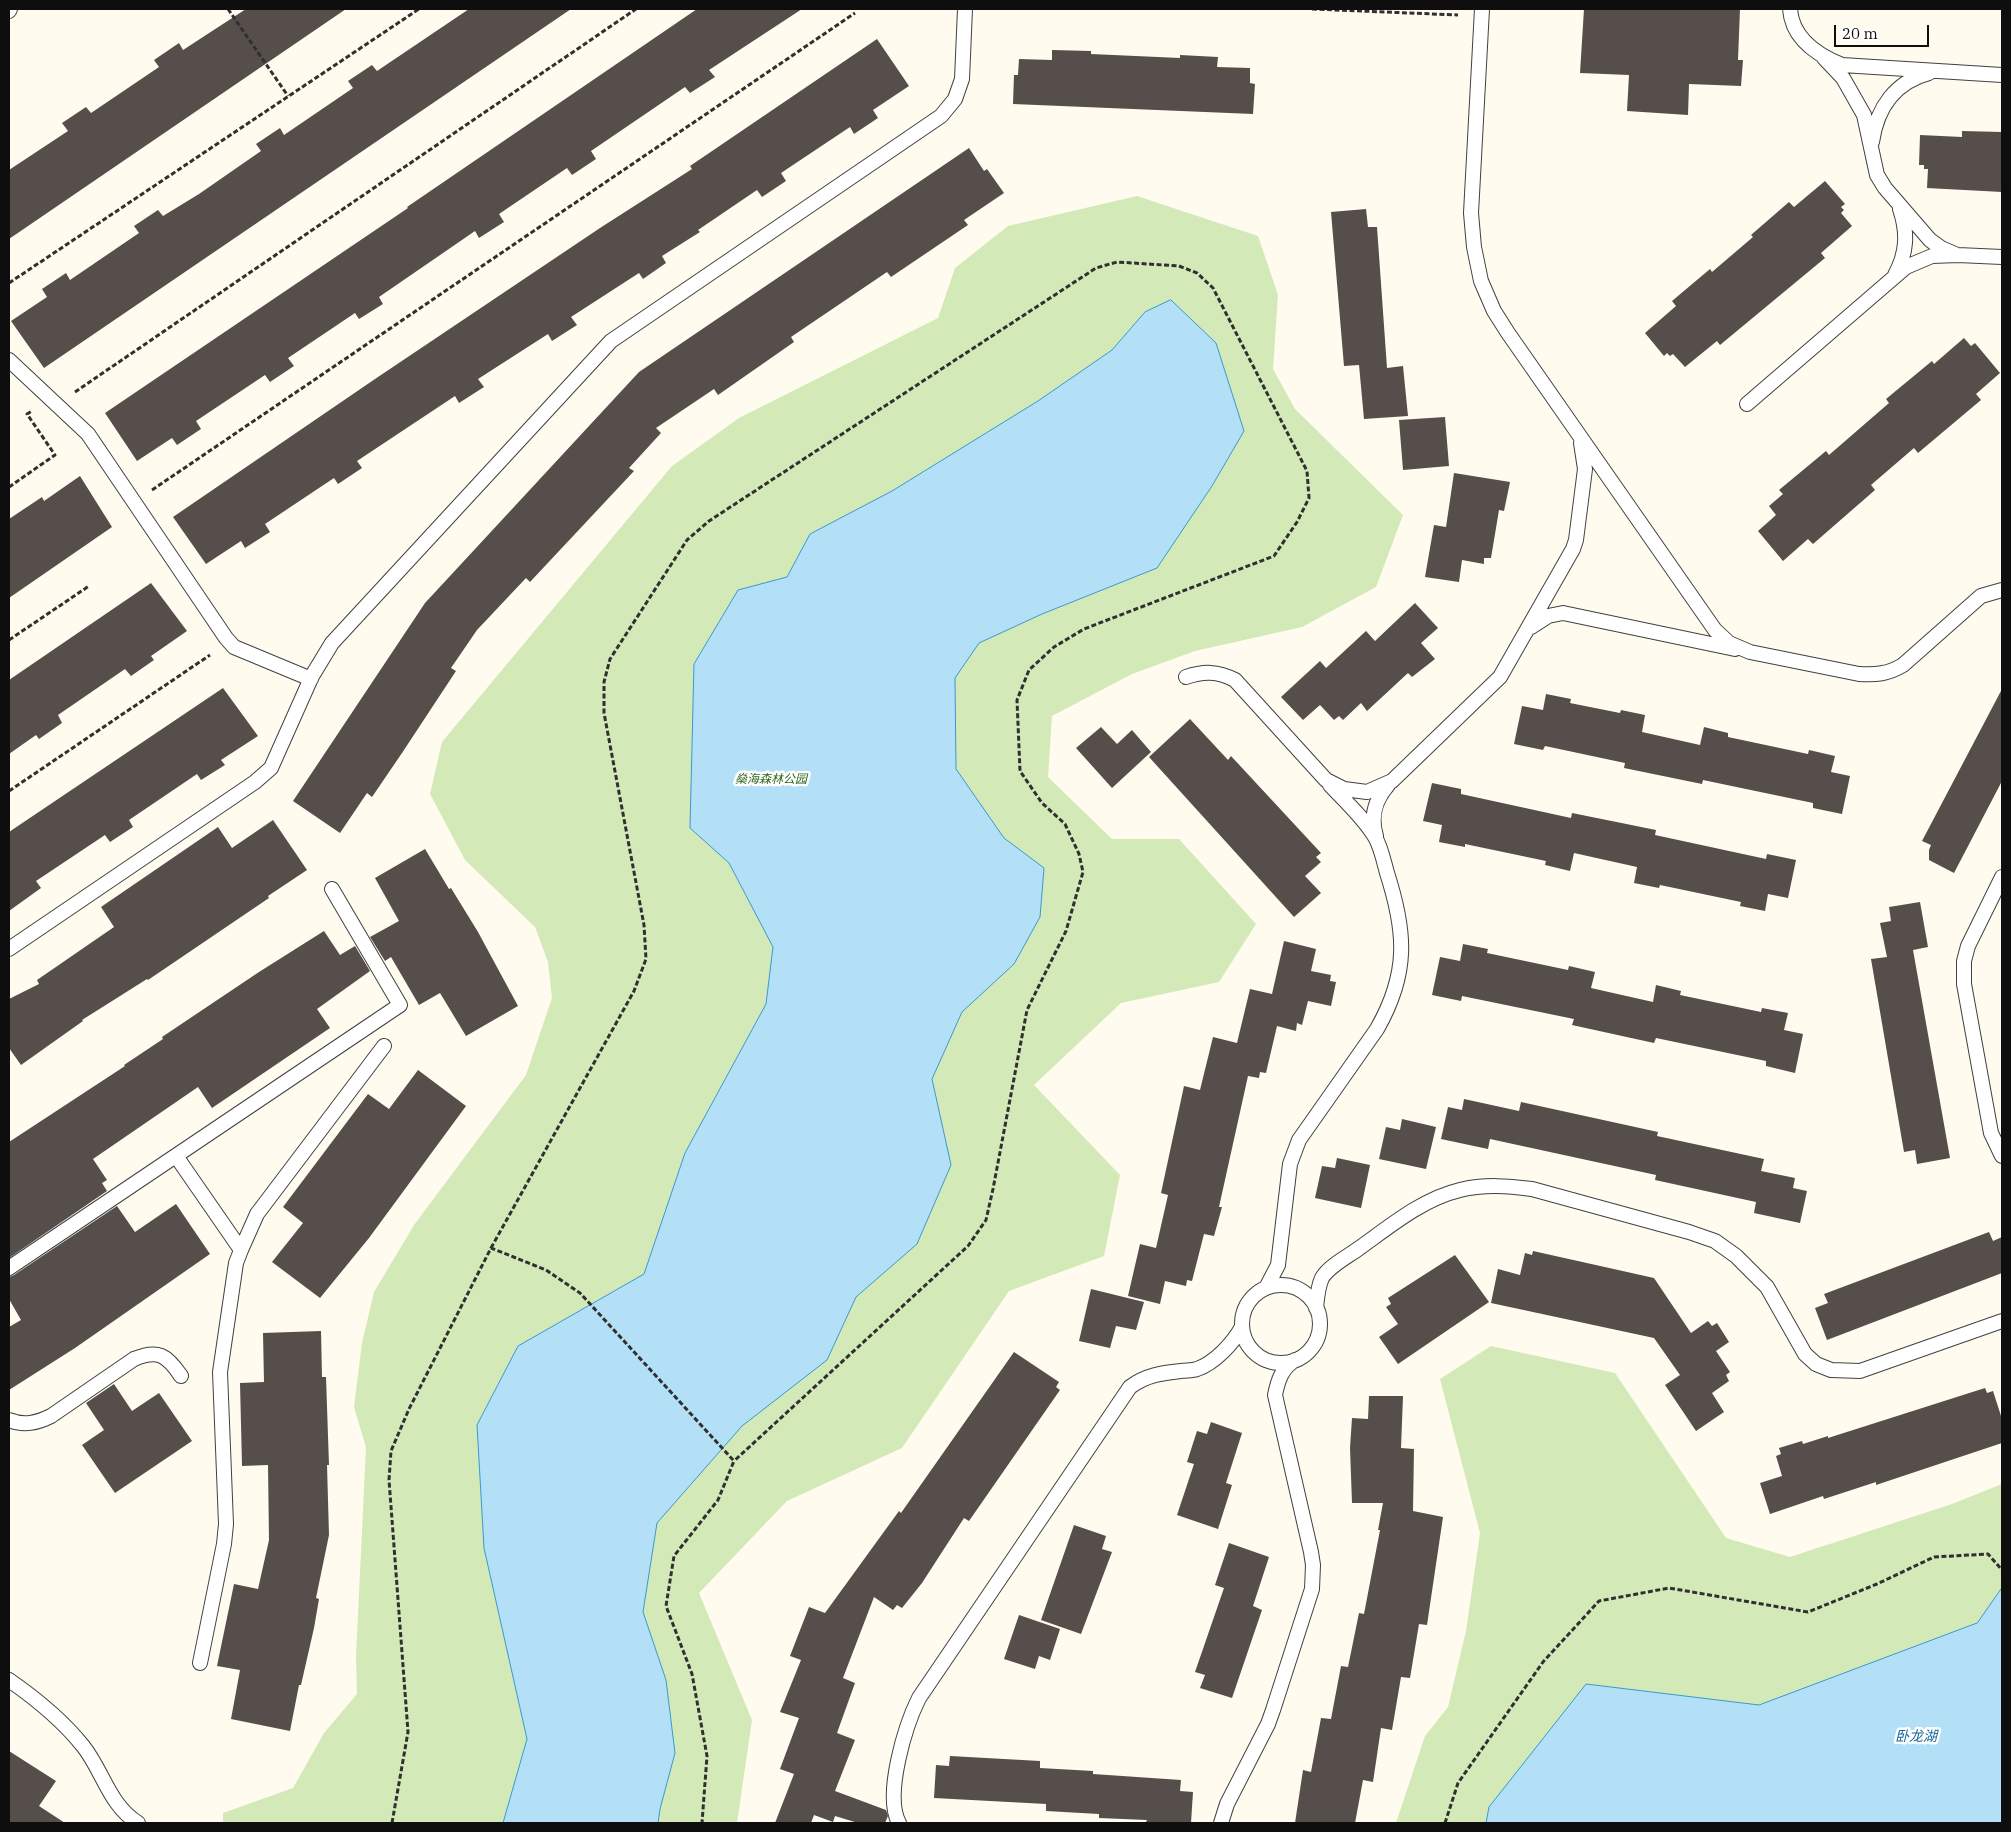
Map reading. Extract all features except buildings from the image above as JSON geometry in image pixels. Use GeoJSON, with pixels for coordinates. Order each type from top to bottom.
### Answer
{"type":"FeatureCollection","features":[{"type":"Feature","properties":{"kind":"lane"},"geometry":{"type":"LineString","coordinates":[[9,949],[246,788],[271,768],[311,679],[332,643],[611,342],[941,116],[955,99],[962,79],[965,9]]}},
{"type":"Feature","properties":{"kind":"lane"},"geometry":{"type":"LineString","coordinates":[[1790,9],[1790,16],[1798,33],[1811,49],[1824,58],[1843,78],[1864,116],[1877,174],[1897,203],[1930,240],[1941,248],[1958,255]]}},
{"type":"Feature","properties":{"kind":"lane"},"geometry":{"type":"LineString","coordinates":[[1482,12],[1471,213],[1474,247],[1481,282],[1498,318],[1715,630],[1729,643],[1750,652]]}},
{"type":"Feature","properties":{"kind":"lane"},"geometry":{"type":"LineString","coordinates":[[1824,58],[1842,65],[1861,68],[2002,75]]}},
{"type":"Feature","properties":{"kind":"lane"},"geometry":{"type":"LineString","coordinates":[[1872,147],[1878,117],[1893,93],[1916,77],[1934,71]]}},
{"type":"Feature","properties":{"kind":"lane"},"geometry":{"type":"LineString","coordinates":[[1892,280],[1901,265],[1905,249],[1905,224],[1897,203]]}},
{"type":"Feature","properties":{"kind":"lane"},"geometry":{"type":"LineString","coordinates":[[1747,404],[1906,267],[1932,256],[2002,257]]}},
{"type":"Feature","properties":{"kind":"lane"},"geometry":{"type":"LineString","coordinates":[[9,360],[88,434],[229,642],[234,646],[311,679]]}},
{"type":"Feature","properties":{"kind":"lane"},"geometry":{"type":"LineString","coordinates":[[1266,1288],[1274,1276],[1278,1265],[1290,1164],[1299,1140],[1377,1029],[1387,1012],[1399,976],[1402,942],[1400,920],[1373,822],[1376,802],[1392,781],[1493,686],[1500,677],[1573,549],[1576,540],[1585,469],[1580,438]]}},
{"type":"Feature","properties":{"kind":"lane"},"geometry":{"type":"LineString","coordinates":[[1527,630],[1548,616],[1563,613],[1859,674],[1875,675],[1891,672],[1903,665],[1981,596],[2002,590]]}},
{"type":"Feature","properties":{"kind":"lane"},"geometry":{"type":"LineString","coordinates":[[1186,677],[1210,672],[1223,674],[1235,680],[1377,839]]}},
{"type":"Feature","properties":{"kind":"lane"},"geometry":{"type":"LineString","coordinates":[[1326,780],[1344,789],[1356,792],[1367,792],[1392,781]]}},
{"type":"Feature","properties":{"kind":"lane"},"geometry":{"type":"LineString","coordinates":[[2002,876],[1968,946],[1964,961],[1964,984],[1990,1133],[2002,1156]]}},
{"type":"Feature","properties":{"kind":"lane"},"geometry":{"type":"LineString","coordinates":[[9,1268],[400,1005],[332,889]]}},
{"type":"Feature","properties":{"kind":"lane"},"geometry":{"type":"LineString","coordinates":[[200,1663],[224,1544],[226,1524],[220,1372],[236,1263],[257,1214],[384,1046]]}},
{"type":"Feature","properties":{"kind":"lane"},"geometry":{"type":"LineString","coordinates":[[176,1156],[241,1250]]}},
{"type":"Feature","properties":{"kind":"lane"},"geometry":{"type":"LineString","coordinates":[[1316,1308],[1322,1278],[1337,1264],[1405,1216],[1434,1199],[1458,1190],[1481,1186],[1506,1186],[1532,1189],[1689,1232],[1715,1241],[1736,1256],[1767,1287],[1805,1354],[1816,1364],[1831,1370],[1860,1371],[2002,1322]]}},
{"type":"Feature","properties":{"kind":"lane"},"geometry":{"type":"LineString","coordinates":[[1221,1823],[1227,1804],[1268,1724],[1312,1589],[1313,1565],[1311,1552],[1275,1395],[1281,1374],[1286,1366],[1296,1360],[1306,1353],[1314,1344],[1319,1332],[1319,1319],[1316,1308],[1309,1298],[1295,1288],[1278,1285],[1266,1288],[1256,1294],[1242,1315],[1244,1339],[1260,1357],[1271,1362],[1284,1363],[1296,1360]]}},
{"type":"Feature","properties":{"kind":"lane"},"geometry":{"type":"LineString","coordinates":[[893,1823],[894,1786],[907,1728],[919,1698],[1130,1387],[1141,1379],[1154,1374],[1195,1370],[1206,1365],[1235,1339],[1242,1327]]}},
{"type":"Feature","properties":{"kind":"lane"},"geometry":{"type":"LineString","coordinates":[[9,1420],[28,1424],[40,1422],[52,1416],[134,1359],[146,1354],[160,1355],[170,1361],[181,1376]]}},
{"type":"Feature","properties":{"kind":"lane"},"geometry":{"type":"LineString","coordinates":[[9,1680],[34,1699],[83,1745],[111,1795],[120,1807],[138,1823]]}},
{"type":"Feature","properties":{"kind":"lane"},"geometry":{"type":"LineString","coordinates":[[893,1802],[894,1815],[899,1823]]}},
{"type":"Feature","properties":{"kind":"path"},"geometry":{"type":"LineString","coordinates":[[228,9],[288,96]]}},
{"type":"Feature","properties":{"kind":"path"},"geometry":{"type":"LineString","coordinates":[[9,283],[419,9]]}},
{"type":"Feature","properties":{"kind":"path"},"geometry":{"type":"LineString","coordinates":[[9,487],[55,455],[27,414],[53,401],[636,9]]}},
{"type":"Feature","properties":{"kind":"path"},"geometry":{"type":"LineString","coordinates":[[1312,9],[1482,12]]}},
{"type":"Feature","properties":{"kind":"path"},"geometry":{"type":"LineString","coordinates":[[134,502],[855,13]]}},
{"type":"Feature","properties":{"kind":"path"},"geometry":{"type":"LineString","coordinates":[[392,1823],[408,1732],[389,1480],[390,1452],[409,1409],[491,1248],[634,991],[646,959],[644,924],[604,713],[604,682],[610,659],[686,540],[709,521],[1096,268],[1117,262],[1179,266],[1197,273],[1213,288],[1307,471],[1309,498],[1274,556],[1084,628],[1054,647],[1028,670],[1017,700],[1020,771],[1042,804],[1065,824],[1079,854],[1083,872],[1066,931],[1027,1010],[994,1189],[986,1220],[968,1246],[734,1461],[718,1500],[674,1556],[666,1606],[692,1674],[707,1756],[702,1823]]}},
{"type":"Feature","properties":{"kind":"path"},"geometry":{"type":"LineString","coordinates":[[9,640],[88,586]]}},
{"type":"Feature","properties":{"kind":"path"},"geometry":{"type":"LineString","coordinates":[[9,791],[229,642]]}},
{"type":"Feature","properties":{"kind":"path"},"geometry":{"type":"LineString","coordinates":[[491,1248],[546,1270],[580,1293],[729,1453],[734,1461]]}},
{"type":"Feature","properties":{"kind":"path"},"geometry":{"type":"LineString","coordinates":[[1445,1823],[1458,1783],[1543,1662],[1599,1601],[1669,1588],[1808,1612],[1877,1584],[1934,1557],[1988,1554],[2002,1570]]}},
{"type":"Feature","properties":{"kind":"green space","name":"燊海森林公园"},"geometry":{"type":"Polygon","coordinates":[[[1137,196],[1258,236],[1278,295],[1273,369],[1295,409],[1403,515],[1376,587],[1302,627],[1195,651],[1132,674],[1052,716],[1048,777],[1112,839],[1179,839],[1256,924],[1219,982],[1121,1003],[1034,1085],[1120,1175],[1104,1256],[1009,1291],[902,1448],[787,1501],[699,1593],[752,1720],[737,1823],[223,1823],[223,1813],[293,1788],[324,1733],[357,1694],[356,1657],[366,1447],[354,1407],[362,1343],[374,1292],[414,1225],[526,1075],[552,998],[548,962],[535,927],[465,860],[430,794],[442,742],[672,466],[739,418],[938,318],[955,268],[1008,226],[1137,196]]]}},
{"type":"Feature","properties":{"kind":"green space"},"geometry":{"type":"Polygon","coordinates":[[[1491,1346],[1615,1373],[1726,1538],[1790,1557],[1952,1504],[2002,1484],[2002,1823],[1396,1823],[1425,1736],[1448,1707],[1466,1631],[1480,1533],[1440,1379],[1491,1346]]]}},
{"type":"Feature","properties":{"kind":"water"},"geometry":{"type":"Polygon","coordinates":[[[1171,300],[1216,343],[1244,431],[1212,486],[1157,568],[1042,614],[979,643],[955,678],[956,769],[1004,838],[1044,868],[1040,917],[1014,964],[962,1012],[932,1079],[951,1165],[917,1244],[856,1297],[827,1360],[742,1426],[657,1523],[643,1612],[666,1680],[675,1753],[658,1823],[503,1823],[527,1739],[484,1548],[477,1425],[518,1346],[644,1274],[685,1153],[766,1004],[773,947],[729,863],[690,828],[694,664],[738,590],[787,577],[810,534],[892,491],[1038,401],[1112,350],[1145,312],[1171,300]]]}},
{"type":"Feature","properties":{"kind":"water","name":"卧龙湖"},"geometry":{"type":"Polygon","coordinates":[[[2002,1588],[2002,1823],[1486,1823],[1489,1807],[1586,1684],[1759,1705],[1977,1623],[2002,1588]]]}}]}
